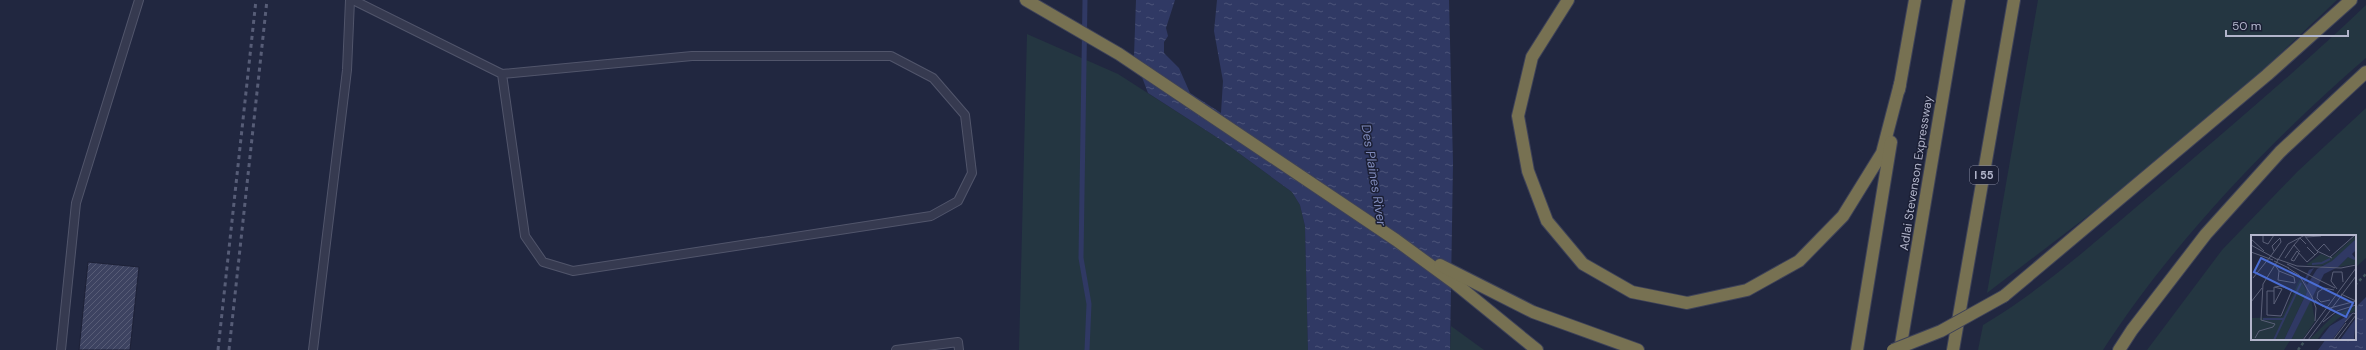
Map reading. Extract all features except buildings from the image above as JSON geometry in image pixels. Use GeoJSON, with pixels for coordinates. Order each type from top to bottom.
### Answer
{"type":"FeatureCollection","features":[{"type":"Feature","properties":{"kind":"highway"},"geometry":{"type":"LineString","coordinates":[[1026,0],[1118,54],[1396,240],[1456,284],[1537,350]]}},
{"type":"Feature","properties":{"kind":"highway"},"geometry":{"type":"LineString","coordinates":[[1568,0],[1532,57],[1518,116],[1528,171],[1547,221],[1552,228],[1583,264],[1632,292],[1688,303],[1747,290],[1799,261],[1843,216],[1882,153],[1900,84]]}},
{"type":"Feature","properties":{"kind":"highway"},"geometry":{"type":"LineString","coordinates":[[1857,350],[1915,0]]}},
{"type":"Feature","properties":{"kind":"highway","name":"Adlai Stevenson Expressway"},"geometry":{"type":"LineString","coordinates":[[1900,350],[1959,0]]}},
{"type":"Feature","properties":{"kind":"highway","name":"I 55"},"geometry":{"type":"LineString","coordinates":[[1953,350],[2014,0]]}},
{"type":"Feature","properties":{"kind":"highway"},"geometry":{"type":"LineString","coordinates":[[1893,350],[1941,331],[2004,296],[2267,75],[2351,0]]}},
{"type":"Feature","properties":{"kind":"highway"},"geometry":{"type":"LineString","coordinates":[[2119,350],[2132,330],[2206,234],[2280,152],[2366,72]]}},
{"type":"Feature","properties":{"kind":"highway"},"geometry":{"type":"LineString","coordinates":[[1396,240],[1533,312],[1638,350]]}},
{"type":"Feature","properties":{"kind":"lane"},"geometry":{"type":"LineString","coordinates":[[61,350],[76,203],[139,0]]}},
{"type":"Feature","properties":{"kind":"lane"},"geometry":{"type":"LineString","coordinates":[[313,350],[347,70],[351,0],[502,74],[692,56],[891,56],[934,78],[966,115],[972,173],[958,201],[930,216],[573,271],[543,262],[525,236],[502,74]]}},
{"type":"Feature","properties":{"kind":"lane"},"geometry":{"type":"LineString","coordinates":[[896,350],[958,342],[959,350]]}},
{"type":"Feature","properties":{"kind":"path"},"geometry":{"type":"LineString","coordinates":[[2356,284],[2366,274]]}},
{"type":"Feature","properties":{"kind":"path"},"geometry":{"type":"LineString","coordinates":[[2298,350],[2305,340]]}},
{"type":"Feature","properties":{"kind":"shaded area"},"geometry":{"type":"Polygon","coordinates":[[[2038,0],[2337,0],[2264,69],[2097,209],[1987,293],[2038,0]]]}},
{"type":"Feature","properties":{"kind":"shaded area"},"geometry":{"type":"Polygon","coordinates":[[[2366,5],[2366,58],[2294,124],[2224,195],[2191,232],[2160,271],[2130,310],[2103,350],[1978,350],[1983,325],[2026,297],[2088,248],[2313,54],[2366,5]]]}},
{"type":"Feature","properties":{"kind":"shaded area"},"geometry":{"type":"Polygon","coordinates":[[[1027,34],[1118,74],[1221,140],[1292,192],[1300,205],[1305,226],[1308,350],[1019,350],[1027,34]]]}},
{"type":"Feature","properties":{"kind":"shaded area"},"geometry":{"type":"Polygon","coordinates":[[[2366,108],[2366,258],[2356,267],[2356,235],[2251,235],[2251,340],[2290,340],[2284,350],[2147,350],[2222,250],[2297,172],[2366,108]]]}},
{"type":"Feature","properties":{"kind":"shaded area"},"geometry":{"type":"Polygon","coordinates":[[[1451,326],[1484,350],[1450,350],[1451,326]]]}},
{"type":"Feature","properties":{"kind":"water","name":"Des Plaines River"},"geometry":{"type":"Polygon","coordinates":[[[1136,0],[1175,0],[1166,28],[1168,36],[1164,42],[1164,53],[1179,68],[1190,93],[1221,113],[1223,81],[1214,31],[1217,0],[1449,0],[1453,163],[1450,350],[1308,350],[1305,226],[1300,205],[1292,192],[1221,140],[1148,93],[1134,56],[1136,0]]]}},
{"type":"Feature","properties":{"kind":"water"},"geometry":{"type":"Polygon","coordinates":[[[2366,297],[2366,350],[2318,350],[2325,340],[2356,340],[2356,307],[2366,297]]]}},
{"type":"Feature","properties":{"kind":"waterway"},"geometry":{"type":"LineString","coordinates":[[1085,0],[1081,258],[1089,304],[1087,350]]}},
{"type":"Feature","properties":{"kind":"railway"},"geometry":{"type":"LineString","coordinates":[[218,350],[256,0]]}},
{"type":"Feature","properties":{"kind":"railway"},"geometry":{"type":"LineString","coordinates":[[229,350],[267,0]]}}]}
